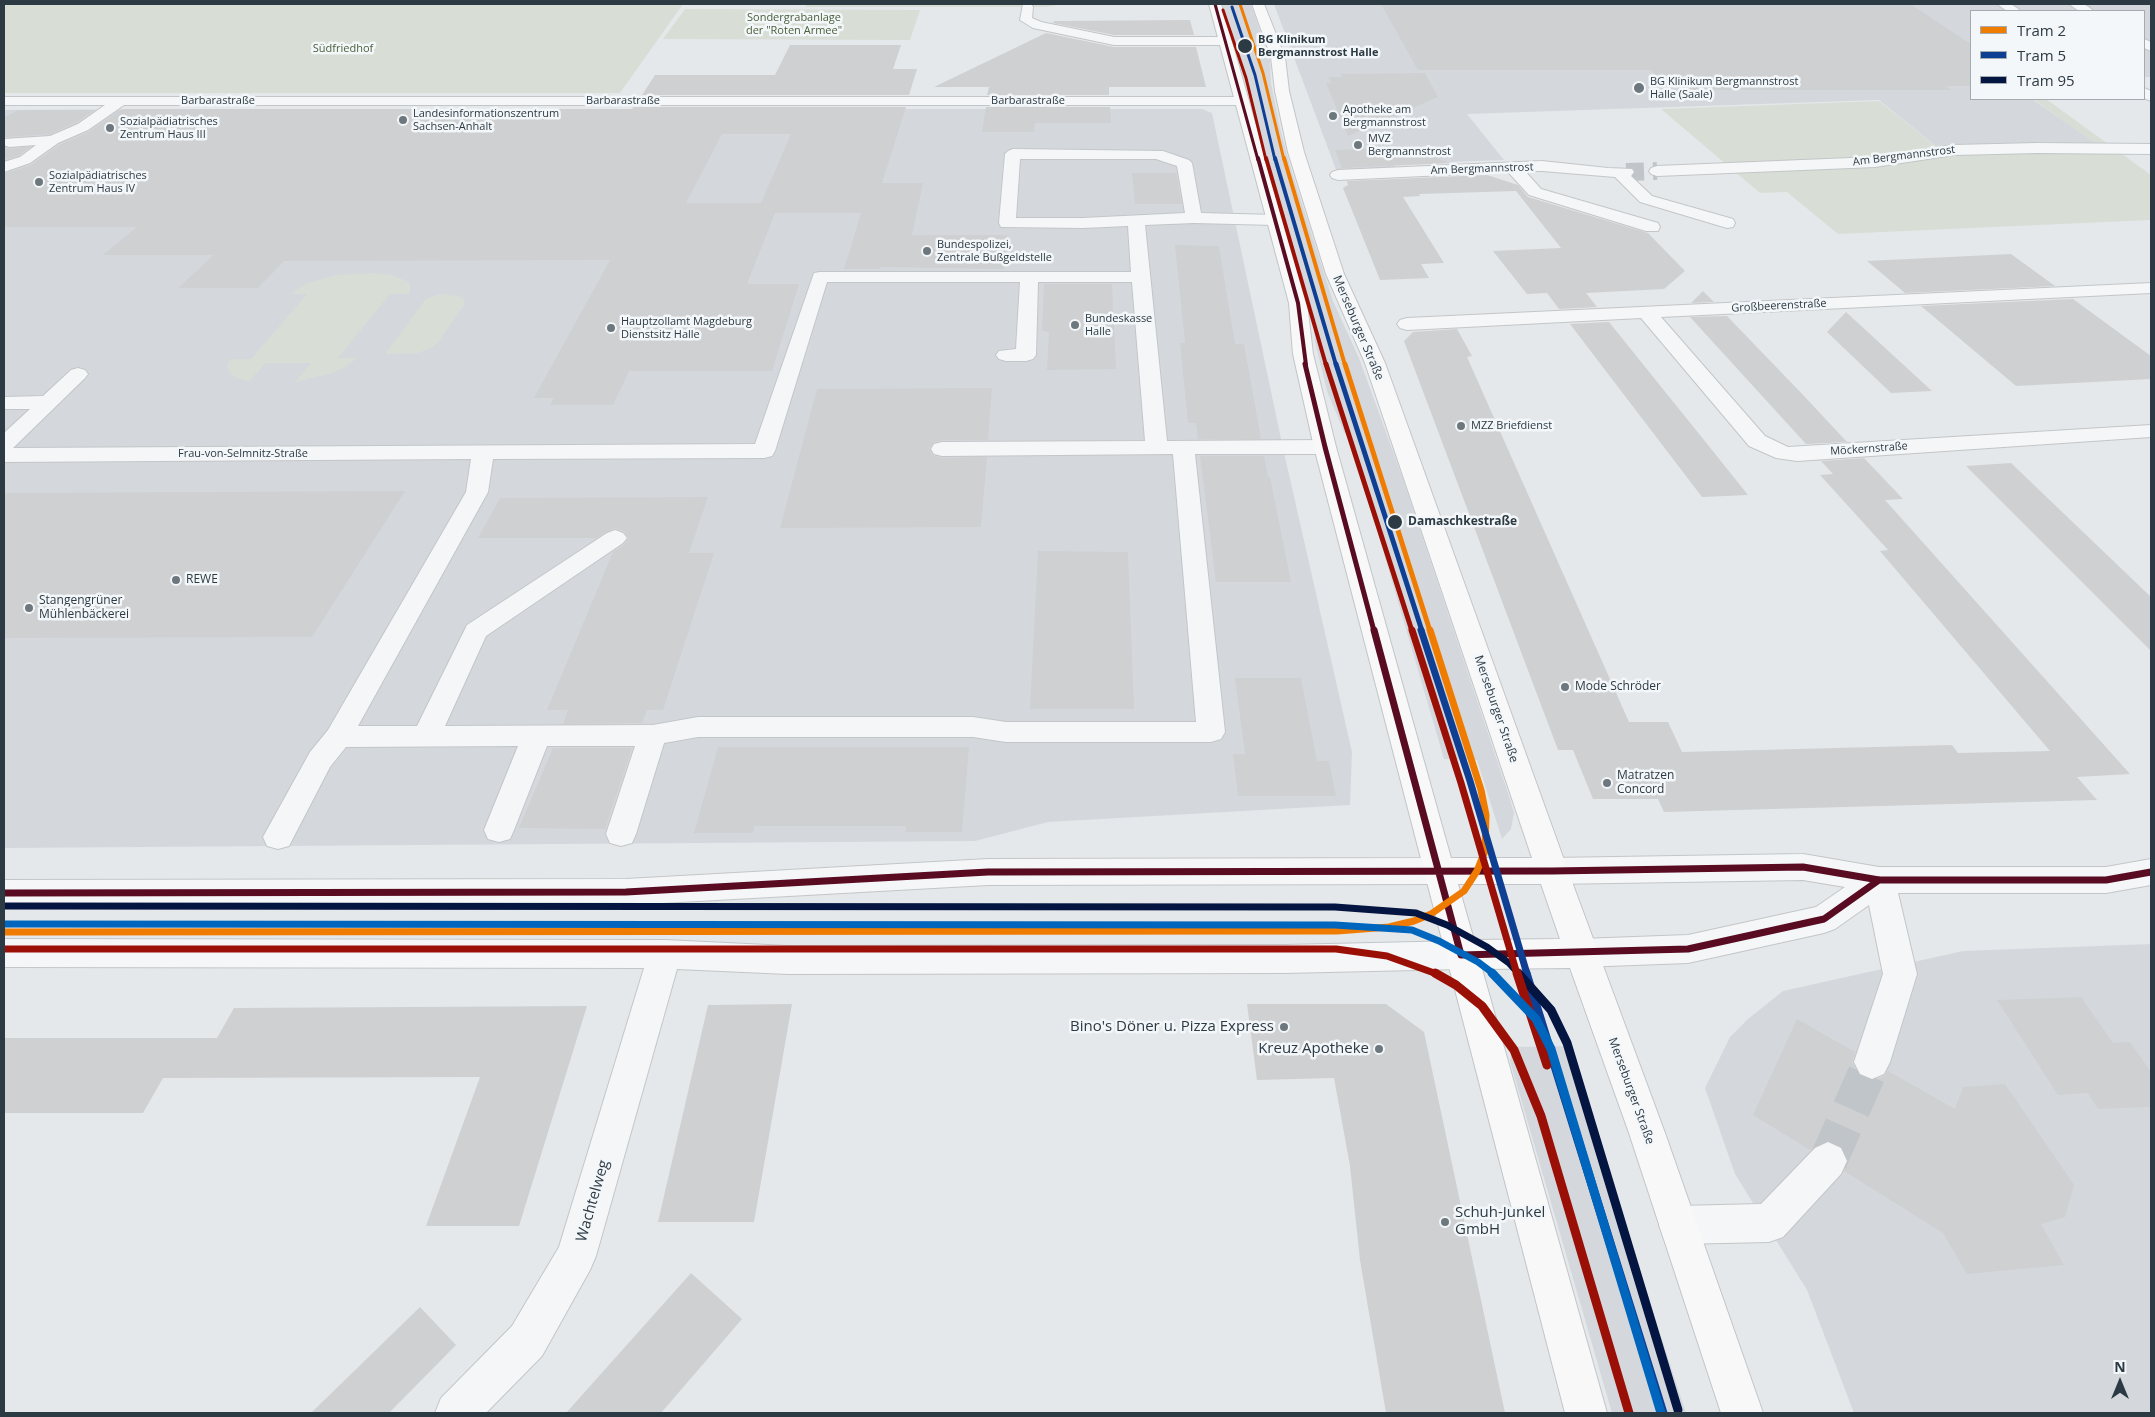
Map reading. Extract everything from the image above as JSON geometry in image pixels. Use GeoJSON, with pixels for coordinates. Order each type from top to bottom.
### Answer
{"type":"FeatureCollection","features":[{"type":"Feature","properties":{"kind":"main road"},"geometry":{"type":"LineString","coordinates":[[1214,4],[1298,303],[1303,354],[1325,447],[1586,1413]]}},
{"type":"Feature","properties":{"kind":"main road","name":"Merseburger Straße"},"geometry":{"type":"LineString","coordinates":[[1258,4],[1278,57],[1282,91],[1296,152],[1335,274],[1375,363],[1678,1225],[1742,1413]]}},
{"type":"Feature","properties":{"kind":"main road"},"geometry":{"type":"LineString","coordinates":[[1439,871],[1552,871]]}},
{"type":"Feature","properties":{"kind":"main road"},"geometry":{"type":"LineString","coordinates":[[1461,955],[1581,953]]}},
{"type":"Feature","properties":{"kind":"street"},"geometry":{"type":"LineString","coordinates":[[2075,4],[2086,10]]}},
{"type":"Feature","properties":{"kind":"street"},"geometry":{"type":"LineString","coordinates":[[1027,7],[1026,20],[1036,25],[1114,41],[1225,41]]}},
{"type":"Feature","properties":{"kind":"street","name":"Barbarastraße"},"geometry":{"type":"LineString","coordinates":[[4,101],[1242,101]]}},
{"type":"Feature","properties":{"kind":"street"},"geometry":{"type":"LineString","coordinates":[[4,167],[25,160],[53,140],[83,127],[121,101]]}},
{"type":"Feature","properties":{"kind":"street"},"geometry":{"type":"LineString","coordinates":[[10,142],[53,140]]}},
{"type":"Feature","properties":{"kind":"street","name":"Am Bergmannstrost"},"geometry":{"type":"LineString","coordinates":[[1657,171],[1875,162],[1954,150],[2037,148],[2151,149]]}},
{"type":"Feature","properties":{"kind":"street"},"geometry":{"type":"LineString","coordinates":[[1194,218],[1184,163],[1158,154],[1013,152],[1007,223],[1136,222],[1194,218],[1275,220]]}},
{"type":"Feature","properties":{"kind":"street","name":"Am Bergmannstrost"},"geometry":{"type":"LineString","coordinates":[[1338,174],[1542,166],[1622,172],[1646,199],[1727,223]]}},
{"type":"Feature","properties":{"kind":"street"},"geometry":{"type":"LineString","coordinates":[[1513,168],[1535,192],[1652,227]]}},
{"type":"Feature","properties":{"kind":"street"},"geometry":{"type":"LineString","coordinates":[[1136,222],[1157,448]]}},
{"type":"Feature","properties":{"kind":"street","name":"Frau-von-Selmnitz-Straße"},"geometry":{"type":"LineString","coordinates":[[4,455],[764,451],[820,277],[1029,277]]}},
{"type":"Feature","properties":{"kind":"street"},"geometry":{"type":"LineString","coordinates":[[1006,355],[1026,355],[1029,277],[1141,277]]}},
{"type":"Feature","properties":{"kind":"street","name":"Großbeerenstraße"},"geometry":{"type":"LineString","coordinates":[[1407,324],[2151,288]]}},
{"type":"Feature","properties":{"kind":"street","name":"Möckernstraße"},"geometry":{"type":"LineString","coordinates":[[1647,313],[1757,441],[1769,448],[1784,452],[1798,454],[2151,431]]}},
{"type":"Feature","properties":{"kind":"street"},"geometry":{"type":"LineString","coordinates":[[4,445],[78,374]]}},
{"type":"Feature","properties":{"kind":"street"},"geometry":{"type":"LineString","coordinates":[[4,403],[49,402]]}},
{"type":"Feature","properties":{"kind":"street"},"geometry":{"type":"LineString","coordinates":[[942,449],[1325,447]]}},
{"type":"Feature","properties":{"kind":"street"},"geometry":{"type":"LineString","coordinates":[[338,737],[653,735],[698,727],[973,727],[1006,732],[1211,732],[1183,448]]}},
{"type":"Feature","properties":{"kind":"street"},"geometry":{"type":"LineString","coordinates":[[278,837],[320,760],[338,737],[476,492],[483,453]]}},
{"type":"Feature","properties":{"kind":"street"},"geometry":{"type":"LineString","coordinates":[[426,736],[476,632],[615,538]]}},
{"type":"Feature","properties":{"kind":"street"},"geometry":{"type":"LineString","coordinates":[[499,830],[537,735]]}},
{"type":"Feature","properties":{"kind":"street"},"geometry":{"type":"LineString","coordinates":[[621,834],[653,735]]}},
{"type":"Feature","properties":{"kind":"street"},"geometry":{"type":"LineString","coordinates":[[1552,871],[1802,867],[1878,880],[2106,880],[2151,872]]}},
{"type":"Feature","properties":{"kind":"street"},"geometry":{"type":"LineString","coordinates":[[4,893],[626,892],[988,872],[1439,871]]}},
{"type":"Feature","properties":{"kind":"street"},"geometry":{"type":"LineString","coordinates":[[1581,953],[1688,949],[1824,919],[1878,880]]}},
{"type":"Feature","properties":{"kind":"street"},"geometry":{"type":"LineString","coordinates":[[1872,1062],[1900,974],[1878,880]]}},
{"type":"Feature","properties":{"kind":"street"},"geometry":{"type":"LineString","coordinates":[[4,953],[666,954],[788,960],[1274,959],[1461,955]]}},
{"type":"Feature","properties":{"kind":"street","name":"Wachtelweg"},"geometry":{"type":"LineString","coordinates":[[456,1413],[527,1341],[576,1256],[666,954]]}},
{"type":"Feature","properties":{"kind":"street"},"geometry":{"type":"LineString","coordinates":[[1678,1225],[1769,1223],[1828,1161]]}},
{"type":"Feature","properties":{"kind":"shaded area"},"geometry":{"type":"Polygon","coordinates":[[[1222,4],[1251,4],[1270,60],[1271,83],[1280,128],[1333,301],[1359,358],[1402,476],[1510,799],[1514,813],[1511,829],[1502,839],[1477,760],[1444,759],[1351,441],[1344,432],[1327,391],[1315,342],[1313,314],[1222,4]]]}},
{"type":"Feature","properties":{"kind":"shaded area","name":"BG Klinikum Bergmannstrost Halle (Saale)"},"geometry":{"type":"Polygon","coordinates":[[[1274,4],[2151,4],[2151,77],[2145,77],[2145,10],[1970,10],[1970,100],[2033,100],[2096,143],[1936,146],[1879,100],[1467,114],[1504,160],[1394,164],[1397,172],[1338,175],[1274,4]]]}},
{"type":"Feature","properties":{"kind":"shaded area"},"geometry":{"type":"Polygon","coordinates":[[[1202,109],[1212,113],[1283,448],[1352,752],[1350,805],[1048,822],[975,841],[4,848],[4,110],[1202,109]]]}},
{"type":"Feature","properties":{"kind":"shaded area"},"geometry":{"type":"Polygon","coordinates":[[[2151,944],[2151,1413],[1854,1413],[1807,1290],[1735,1174],[1705,1088],[1730,1037],[1748,1019],[1783,991],[1963,951],[2151,944]]]}},
{"type":"Feature","properties":{"kind":"shaded area"},"geometry":{"type":"Polygon","coordinates":[[[1566,1046],[1686,1413],[1612,1413],[1510,1061],[1511,1053],[1517,1047],[1566,1046]]]}},
{"type":"Feature","properties":{"kind":"green space","name":"Südfriedhof"},"geometry":{"type":"Polygon","coordinates":[[[4,4],[683,4],[620,93],[4,93],[4,4]]]}},
{"type":"Feature","properties":{"kind":"green space"},"geometry":{"type":"Polygon","coordinates":[[[807,4],[1063,4],[1047,7],[805,7],[807,4]]]}},
{"type":"Feature","properties":{"kind":"green space","name":"Sondergrabanlage der \"Roten Armee\""},"geometry":{"type":"Polygon","coordinates":[[[685,9],[920,10],[910,40],[663,39],[685,9]]]}},
{"type":"Feature","properties":{"kind":"green space"},"geometry":{"type":"Polygon","coordinates":[[[2034,100],[2047,100],[2151,175],[2151,220],[1838,234],[1787,192],[1760,193],[1661,109],[1879,101],[1936,146],[2010,143],[2096,144],[2034,100]]]}},
{"type":"Feature","properties":{"kind":"green space"},"geometry":{"type":"Polygon","coordinates":[[[376,273],[391,275],[409,282],[409,294],[390,294],[338,358],[357,358],[347,366],[332,373],[295,382],[311,363],[266,363],[249,381],[236,378],[230,372],[227,367],[230,359],[251,359],[307,294],[291,294],[296,290],[308,283],[337,275],[376,273]]]}},
{"type":"Feature","properties":{"kind":"green space"},"geometry":{"type":"Polygon","coordinates":[[[441,294],[458,296],[463,298],[465,303],[439,341],[433,347],[418,353],[385,354],[426,299],[441,294]]]}},
{"type":"Feature","properties":{"kind":"building"},"geometry":{"type":"Polygon","coordinates":[[[1381,4],[1910,4],[1970,43],[1970,86],[1946,86],[1951,90],[1680,90],[1677,86],[1667,86],[1651,70],[1418,70],[1381,4]]]}},
{"type":"Feature","properties":{"kind":"building"},"geometry":{"type":"Polygon","coordinates":[[[1190,20],[1194,35],[1114,35],[1053,23],[1054,21],[1190,20]]]}},
{"type":"Feature","properties":{"kind":"building"},"geometry":{"type":"Polygon","coordinates":[[[1046,33],[1114,47],[1196,47],[1206,87],[1109,87],[1109,95],[987,95],[989,87],[934,87],[1046,33]]]}},
{"type":"Feature","properties":{"kind":"building"},"geometry":{"type":"Polygon","coordinates":[[[790,45],[901,45],[893,69],[917,69],[909,95],[642,95],[655,75],[775,75],[790,45]]]}},
{"type":"Feature","properties":{"kind":"building"},"geometry":{"type":"Polygon","coordinates":[[[1425,73],[1438,97],[1348,136],[1326,83],[1331,83],[1328,77],[1343,77],[1341,74],[1425,73]]]}},
{"type":"Feature","properties":{"kind":"building"},"geometry":{"type":"Polygon","coordinates":[[[634,107],[906,107],[882,183],[923,183],[912,235],[1007,235],[1004,269],[880,267],[880,269],[844,269],[861,213],[775,213],[747,284],[799,284],[772,371],[629,371],[613,405],[550,405],[554,398],[534,398],[610,260],[284,261],[258,288],[178,288],[214,255],[103,255],[137,227],[4,227],[4,174],[31,165],[59,145],[89,132],[120,110],[632,109],[634,107]],[[722,134],[686,203],[761,203],[791,134],[722,134]]]}},
{"type":"Feature","properties":{"kind":"building"},"geometry":{"type":"Polygon","coordinates":[[[986,107],[1110,107],[1111,123],[1035,123],[1034,132],[982,132],[986,107]]]}},
{"type":"Feature","properties":{"kind":"building"},"geometry":{"type":"Polygon","coordinates":[[[18,110],[94,110],[77,122],[50,134],[4,137],[4,118],[18,110]]]}},
{"type":"Feature","properties":{"kind":"building"},"geometry":{"type":"Polygon","coordinates":[[[4,147],[9,149],[30,147],[19,155],[4,160],[4,147]]]}},
{"type":"Feature","properties":{"kind":"building"},"geometry":{"type":"Polygon","coordinates":[[[1404,147],[1451,163],[1342,168],[1335,150],[1404,147]]]}},
{"type":"Feature","properties":{"kind":"building"},"geometry":{"type":"Polygon","coordinates":[[[1132,173],[1176,173],[1182,204],[1135,204],[1132,173]]]}},
{"type":"Feature","properties":{"kind":"building"},"geometry":{"type":"Polygon","coordinates":[[[1487,175],[1518,185],[1528,197],[1648,233],[1685,271],[1664,289],[1586,293],[1597,307],[1559,309],[1547,293],[1527,294],[1493,251],[1561,248],[1516,191],[1419,194],[1420,196],[1403,197],[1444,263],[1421,264],[1429,278],[1380,280],[1343,188],[1348,185],[1347,181],[1487,175]]]}},
{"type":"Feature","properties":{"kind":"building"},"geometry":{"type":"Polygon","coordinates":[[[1175,245],[1219,246],[1235,344],[1244,344],[1261,439],[1198,439],[1196,423],[1188,423],[1180,343],[1185,343],[1175,245]]]}},
{"type":"Feature","properties":{"kind":"building"},"geometry":{"type":"Polygon","coordinates":[[[2011,254],[2055,286],[1905,293],[1867,261],[2011,254]]]}},
{"type":"Feature","properties":{"kind":"building","name":"Bundeskasse Halle"},"geometry":{"type":"Polygon","coordinates":[[[1044,284],[1112,284],[1116,369],[1047,370],[1049,332],[1042,331],[1044,284]]]}},
{"type":"Feature","properties":{"kind":"building"},"geometry":{"type":"Polygon","coordinates":[[[1703,291],[1714,302],[1691,303],[1703,291]]]}},
{"type":"Feature","properties":{"kind":"building"},"geometry":{"type":"Polygon","coordinates":[[[2073,299],[2151,356],[2151,379],[2016,386],[1921,306],[2073,299]]]}},
{"type":"Feature","properties":{"kind":"building"},"geometry":{"type":"Polygon","coordinates":[[[1846,312],[1932,391],[1891,393],[1827,332],[1846,312]]]}},
{"type":"Feature","properties":{"kind":"building"},"geometry":{"type":"Polygon","coordinates":[[[1727,316],[1847,442],[1806,444],[1690,317],[1727,316]]]}},
{"type":"Feature","properties":{"kind":"building"},"geometry":{"type":"Polygon","coordinates":[[[1609,322],[1748,495],[1702,497],[1570,324],[1609,322]]]}},
{"type":"Feature","properties":{"kind":"building"},"geometry":{"type":"Polygon","coordinates":[[[1457,329],[1472,356],[1467,357],[1629,722],[1668,722],[1682,752],[1952,745],[1958,753],[2050,751],[1880,551],[1888,550],[1820,475],[1833,474],[1821,461],[1864,458],[1903,499],[1885,500],[2130,774],[2077,777],[2097,800],[1664,812],[1658,799],[1593,799],[1573,750],[1558,750],[1404,341],[1413,332],[1457,329]]]}},
{"type":"Feature","properties":{"kind":"building"},"geometry":{"type":"Polygon","coordinates":[[[992,388],[988,440],[942,440],[934,442],[929,448],[932,455],[942,458],[987,457],[981,527],[780,528],[817,389],[992,388]]]}},
{"type":"Feature","properties":{"kind":"building"},"geometry":{"type":"Polygon","coordinates":[[[1200,456],[1264,456],[1291,582],[1216,582],[1200,456]]]}},
{"type":"Feature","properties":{"kind":"building"},"geometry":{"type":"Polygon","coordinates":[[[2011,463],[2151,597],[2151,651],[1966,466],[2011,463]]]}},
{"type":"Feature","properties":{"kind":"building","name":"REWE"},"geometry":{"type":"Polygon","coordinates":[[[405,491],[312,637],[4,638],[4,493],[405,491]]]}},
{"type":"Feature","properties":{"kind":"building"},"geometry":{"type":"Polygon","coordinates":[[[708,497],[689,553],[714,553],[663,710],[647,710],[642,723],[563,724],[568,710],[547,710],[613,552],[624,545],[629,538],[624,531],[614,528],[596,538],[478,538],[500,498],[708,497]]]}},
{"type":"Feature","properties":{"kind":"building"},"geometry":{"type":"Polygon","coordinates":[[[1038,551],[1128,552],[1134,709],[1030,709],[1038,551]]]}},
{"type":"Feature","properties":{"kind":"building"},"geometry":{"type":"Polygon","coordinates":[[[1235,678],[1301,678],[1317,761],[1329,761],[1336,796],[1238,796],[1233,754],[1245,754],[1235,678]]]}},
{"type":"Feature","properties":{"kind":"building"},"geometry":{"type":"Polygon","coordinates":[[[718,747],[969,747],[962,832],[906,832],[906,826],[754,826],[753,833],[694,833],[718,747]]]}},
{"type":"Feature","properties":{"kind":"building"},"geometry":{"type":"Polygon","coordinates":[[[553,748],[632,748],[605,829],[519,828],[553,748]]]}},
{"type":"Feature","properties":{"kind":"building"},"geometry":{"type":"Polygon","coordinates":[[[2081,997],[2113,1043],[2130,1042],[2151,1072],[2151,1107],[2098,1109],[2088,1093],[2058,1095],[1997,1000],[2081,997]]]}},
{"type":"Feature","properties":{"kind":"building"},"geometry":{"type":"Polygon","coordinates":[[[792,1004],[754,1222],[658,1222],[708,1005],[792,1004]]]}},
{"type":"Feature","properties":{"kind":"building"},"geometry":{"type":"Polygon","coordinates":[[[1247,1004],[1386,1004],[1424,1032],[1505,1413],[1386,1413],[1360,1260],[1350,1166],[1334,1078],[1257,1080],[1247,1004]]]}},
{"type":"Feature","properties":{"kind":"building"},"geometry":{"type":"Polygon","coordinates":[[[587,1006],[519,1226],[426,1226],[480,1077],[163,1078],[143,1113],[4,1113],[4,1038],[217,1038],[234,1008],[587,1006]]]}},
{"type":"Feature","properties":{"kind":"building"},"geometry":{"type":"Polygon","coordinates":[[[1797,1019],[1855,1052],[1852,1063],[1859,1076],[1873,1081],[1885,1076],[1888,1071],[1955,1109],[1963,1087],[2005,1084],[2074,1185],[2065,1217],[2041,1224],[2064,1265],[1967,1274],[1943,1233],[1844,1171],[1849,1160],[1842,1146],[1827,1140],[1810,1150],[1753,1115],[1797,1019]]]}},
{"type":"Feature","properties":{"kind":"building"},"geometry":{"type":"Polygon","coordinates":[[[691,1273],[742,1319],[661,1413],[566,1413],[691,1273]]]}},
{"type":"Feature","properties":{"kind":"building"},"geometry":{"type":"Polygon","coordinates":[[[420,1307],[456,1345],[389,1413],[311,1413],[420,1307]]]}},
{"type":"Feature","properties":{"kind":"tunnel"},"geometry":{"type":"LineString","coordinates":[[1626,172],[1657,171]]}},
{"type":"Feature","properties":{"kind":"tunnel"},"geometry":{"type":"LineString","coordinates":[[1828,1161],[1872,1062]]}},
{"type":"Feature","properties":{"kind":"tram line","name":"2"},"geometry":{"type":"LineString","coordinates":[[4,932],[1337,931],[1389,927],[1414,921],[1431,914],[1464,891],[1477,871],[1485,851],[1486,815],[1481,790],[1344,362],[1288,176],[1263,73],[1240,4]]}},
{"type":"Feature","properties":{"kind":"tram line","name":"5"},"geometry":{"type":"LineString","coordinates":[[1232,7],[1255,75],[1280,179],[1336,365],[1470,781],[1521,956],[1663,1413]]}},
{"type":"Feature","properties":{"kind":"tram line","name":"95"},"geometry":{"type":"LineString","coordinates":[[4,906],[1335,907],[1416,913],[1447,925],[1487,947],[1509,963],[1551,1010],[1567,1043],[1678,1410]]}},
{"type":"Feature","properties":{"kind":"transit line"},"geometry":{"type":"LineString","coordinates":[[1215,4],[1298,303],[1303,354],[1325,447],[1461,955],[1688,949],[1824,919],[1879,880]]}},
{"type":"Feature","properties":{"kind":"transit line"},"geometry":{"type":"LineString","coordinates":[[1223,10],[1246,78],[1271,181],[1327,367],[1461,783],[1512,958],[1547,1065]]}},
{"type":"Feature","properties":{"kind":"transit line"},"geometry":{"type":"LineString","coordinates":[[4,893],[626,892],[988,872],[1552,871],[1803,867],[1879,880],[2106,880],[2151,872]]}},
{"type":"Feature","properties":{"kind":"transit line"},"geometry":{"type":"LineString","coordinates":[[4,924],[1335,925],[1412,930],[1439,941],[1478,962],[1498,977],[1536,1019],[1551,1049],[1661,1413]]}},
{"type":"Feature","properties":{"kind":"transit line"},"geometry":{"type":"LineString","coordinates":[[4,949],[1336,949],[1387,956],[1434,972],[1456,985],[1482,1006],[1514,1050],[1541,1116],[1629,1413]]}},
{"type":"Feature","properties":{"kind":"place","name":"BG Klinikum Bergmannstrost Halle"},"geometry":{"type":"Point","coordinates":[1245,46]}},
{"type":"Feature","properties":{"kind":"place","name":"BG Klinikum Bergmannstrost Halle (Saale)"},"geometry":{"type":"Point","coordinates":[1639,88]}},
{"type":"Feature","properties":{"kind":"place","name":"Apotheke am Bergmannstrost"},"geometry":{"type":"Point","coordinates":[1333,116]}},
{"type":"Feature","properties":{"kind":"place","name":"Landesinformationszentrum Sachsen-Anhalt"},"geometry":{"type":"Point","coordinates":[403,120]}},
{"type":"Feature","properties":{"kind":"place","name":"Sozialpädiatrisches Zentrum Haus III"},"geometry":{"type":"Point","coordinates":[110,128]}},
{"type":"Feature","properties":{"kind":"place","name":"MVZ Bergmannstrost"},"geometry":{"type":"Point","coordinates":[1358,145]}},
{"type":"Feature","properties":{"kind":"place","name":"Sozialpädiatrisches Zentrum Haus IV"},"geometry":{"type":"Point","coordinates":[39,182]}},
{"type":"Feature","properties":{"kind":"place","name":"Bundespolizei, Zentrale Bußgeldstelle"},"geometry":{"type":"Point","coordinates":[927,251]}},
{"type":"Feature","properties":{"kind":"place","name":"Bundeskasse Halle"},"geometry":{"type":"Point","coordinates":[1075,325]}},
{"type":"Feature","properties":{"kind":"place","name":"Hauptzollamt Magdeburg Dienstsitz Halle"},"geometry":{"type":"Point","coordinates":[611,328]}},
{"type":"Feature","properties":{"kind":"place","name":"MZZ Briefdienst"},"geometry":{"type":"Point","coordinates":[1461,426]}},
{"type":"Feature","properties":{"kind":"place","name":"Damaschkestraße"},"geometry":{"type":"Point","coordinates":[1395,522]}},
{"type":"Feature","properties":{"kind":"place","name":"REWE"},"geometry":{"type":"Point","coordinates":[176,580]}},
{"type":"Feature","properties":{"kind":"place","name":"Stangengrüner Mühlenbäckerei"},"geometry":{"type":"Point","coordinates":[29,608]}},
{"type":"Feature","properties":{"kind":"place","name":"Mode Schröder"},"geometry":{"type":"Point","coordinates":[1565,687]}},
{"type":"Feature","properties":{"kind":"place","name":"Matratzen Concord"},"geometry":{"type":"Point","coordinates":[1607,783]}},
{"type":"Feature","properties":{"kind":"place","name":"Bino's Döner u. Pizza Express"},"geometry":{"type":"Point","coordinates":[1284,1027]}},
{"type":"Feature","properties":{"kind":"place","name":"Kreuz Apotheke"},"geometry":{"type":"Point","coordinates":[1379,1049]}},
{"type":"Feature","properties":{"kind":"place","name":"Schuh-Junkel GmbH"},"geometry":{"type":"Point","coordinates":[1445,1222]}}]}
